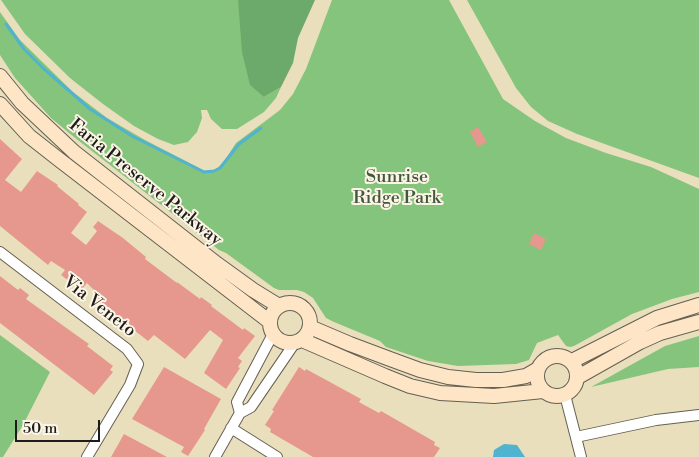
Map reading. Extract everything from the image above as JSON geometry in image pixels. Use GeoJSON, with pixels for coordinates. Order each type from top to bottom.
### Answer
{"type":"FeatureCollection","features":[{"type":"Feature","properties":{"kind":"street","name":"Faria Preserve Parkway"},"geometry":{"type":"LineString","coordinates":[[0,76],[22,103],[74,152],[217,264],[279,306]]}},
{"type":"Feature","properties":{"kind":"street","name":"Faria Preserve Parkway"},"geometry":{"type":"LineString","coordinates":[[0,104],[30,136],[271,328]]}},
{"type":"Feature","properties":{"kind":"street","name":"Via Veneto"},"geometry":{"type":"LineString","coordinates":[[0,252],[127,349],[138,364],[130,386],[87,457]]}},
{"type":"Feature","properties":{"kind":"street"},"geometry":{"type":"LineString","coordinates":[[215,457],[240,413],[251,408],[298,342],[308,333],[310,320],[304,308],[292,303],[279,306],[274,310],[271,328],[237,402],[240,413]]}},
{"type":"Feature","properties":{"kind":"street"},"geometry":{"type":"LineString","coordinates":[[572,361],[657,318],[699,305]]}},
{"type":"Feature","properties":{"kind":"street"},"geometry":{"type":"LineString","coordinates":[[578,377],[653,336],[699,322]]}},
{"type":"Feature","properties":{"kind":"street"},"geometry":{"type":"LineString","coordinates":[[271,328],[282,342],[298,342],[410,386],[440,393],[494,396],[544,391],[554,396],[565,395],[574,388],[578,377],[572,361],[564,356],[554,356],[545,360],[538,369],[526,376],[503,380],[448,377],[420,370],[310,327]]}},
{"type":"Feature","properties":{"kind":"street"},"geometry":{"type":"LineString","coordinates":[[538,369],[538,381],[544,391]]}},
{"type":"Feature","properties":{"kind":"street"},"geometry":{"type":"LineString","coordinates":[[565,395],[581,457]]}},
{"type":"Feature","properties":{"kind":"street"},"geometry":{"type":"LineString","coordinates":[[576,437],[656,420],[699,416]]}},
{"type":"Feature","properties":{"kind":"street"},"geometry":{"type":"LineString","coordinates":[[232,428],[278,457]]}},
{"type":"Feature","properties":{"kind":"green space"},"geometry":{"type":"Polygon","coordinates":[[[1,0],[238,0],[241,20],[264,97],[281,87],[276,98],[264,112],[237,129],[222,129],[211,119],[207,110],[201,110],[202,118],[197,132],[188,142],[174,145],[134,126],[70,78],[25,34],[1,0]]]}},
{"type":"Feature","properties":{"kind":"green space"},"geometry":{"type":"Polygon","coordinates":[[[238,0],[315,0],[298,38],[293,63],[281,87],[264,97],[250,85],[242,52],[238,0]]]}},
{"type":"Feature","properties":{"kind":"green space","name":"Sunrise Ridge Park"},"geometry":{"type":"Polygon","coordinates":[[[332,0],[449,0],[503,99],[535,121],[566,138],[651,167],[699,189],[699,292],[672,299],[632,314],[574,346],[566,346],[558,335],[537,343],[529,360],[516,364],[458,366],[428,361],[386,347],[380,341],[326,318],[313,298],[304,292],[274,288],[226,253],[219,250],[51,118],[15,78],[0,55],[0,12],[20,40],[73,92],[107,118],[207,172],[215,170],[223,163],[236,143],[280,110],[293,94],[306,69],[332,0]]]}},
{"type":"Feature","properties":{"kind":"green space"},"geometry":{"type":"Polygon","coordinates":[[[467,0],[699,0],[699,178],[577,134],[548,121],[531,107],[516,88],[467,0]]]}},
{"type":"Feature","properties":{"kind":"green space"},"geometry":{"type":"Polygon","coordinates":[[[0,335],[50,372],[23,425],[3,457],[0,457],[0,335]]]}},
{"type":"Feature","properties":{"kind":"green space"},"geometry":{"type":"Polygon","coordinates":[[[699,336],[699,367],[668,369],[591,387],[665,346],[699,336]]]}},
{"type":"Feature","properties":{"kind":"water"},"geometry":{"type":"Polygon","coordinates":[[[504,444],[517,445],[525,457],[493,457],[494,450],[504,444]]]}},
{"type":"Feature","properties":{"kind":"building"},"geometry":{"type":"Polygon","coordinates":[[[478,127],[487,142],[478,147],[470,132],[478,127]]]}},
{"type":"Feature","properties":{"kind":"building"},"geometry":{"type":"Polygon","coordinates":[[[0,139],[22,159],[5,180],[21,192],[37,171],[58,185],[87,212],[71,233],[86,245],[97,231],[93,227],[98,221],[123,238],[146,257],[145,259],[177,283],[200,299],[201,297],[243,330],[244,328],[255,336],[238,358],[242,361],[238,367],[240,368],[226,389],[204,373],[223,340],[210,330],[185,359],[154,335],[148,341],[115,315],[114,317],[94,302],[99,295],[87,283],[81,290],[61,275],[65,270],[51,261],[48,265],[0,226],[0,139]]]}},
{"type":"Feature","properties":{"kind":"building"},"geometry":{"type":"Polygon","coordinates":[[[534,233],[546,239],[541,250],[529,244],[534,233]]]}},
{"type":"Feature","properties":{"kind":"building"},"geometry":{"type":"Polygon","coordinates":[[[0,276],[18,290],[20,288],[29,295],[26,299],[89,344],[87,346],[113,366],[110,370],[113,372],[94,395],[0,323],[0,276]]]}},
{"type":"Feature","properties":{"kind":"building"},"geometry":{"type":"Polygon","coordinates":[[[164,367],[221,399],[205,430],[188,456],[181,452],[184,447],[132,419],[164,367]]]}},
{"type":"Feature","properties":{"kind":"building"},"geometry":{"type":"Polygon","coordinates":[[[299,367],[361,399],[359,402],[379,413],[381,411],[435,442],[434,445],[440,448],[434,457],[313,457],[270,432],[271,429],[265,425],[274,411],[272,410],[299,367]]]}},
{"type":"Feature","properties":{"kind":"building"},"geometry":{"type":"Polygon","coordinates":[[[124,434],[167,457],[111,457],[124,434]]]}},
{"type":"Feature","properties":{"kind":"waterway"},"geometry":{"type":"LineString","coordinates":[[6,24],[24,49],[90,109],[132,136],[204,172],[220,168],[239,144],[261,128]]}}]}
